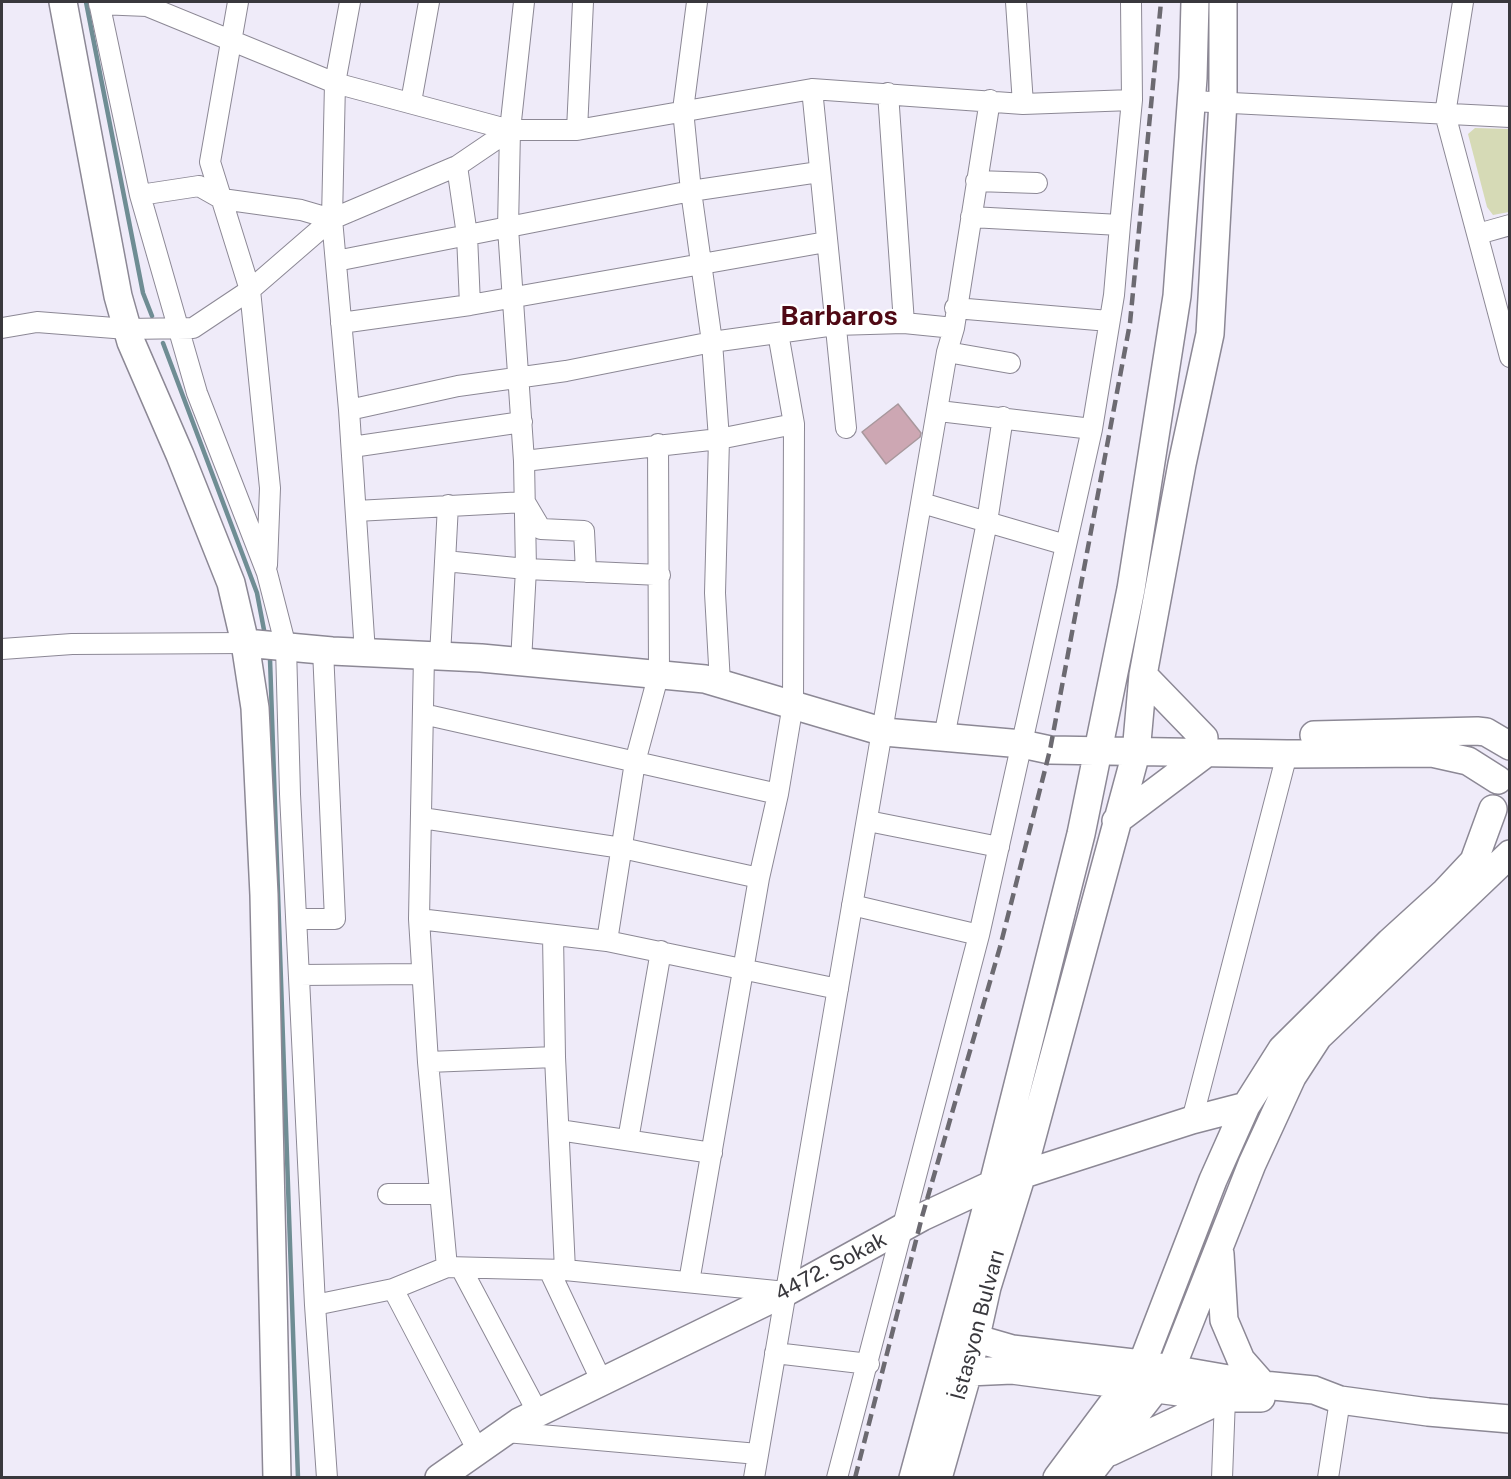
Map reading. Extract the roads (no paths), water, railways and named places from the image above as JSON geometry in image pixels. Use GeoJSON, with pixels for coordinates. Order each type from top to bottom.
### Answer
{"type":"FeatureCollection","features":[{"type":"Feature","properties":{"kind":"street"},"geometry":{"type":"LineString","coordinates":[[63,2],[118,296],[127,329],[231,583],[245,643],[255,708],[261,800],[277,1478]]}},
{"type":"Feature","properties":{"kind":"street"},"geometry":{"type":"LineString","coordinates":[[238,2],[210,162],[250,290],[270,488],[267,573]]}},
{"type":"Feature","properties":{"kind":"street"},"geometry":{"type":"LineString","coordinates":[[350,2],[335,83],[332,219],[352,447],[365,653]]}},
{"type":"Feature","properties":{"kind":"street"},"geometry":{"type":"LineString","coordinates":[[411,102],[429,2]]}},
{"type":"Feature","properties":{"kind":"street"},"geometry":{"type":"LineString","coordinates":[[521,662],[526,569],[524,461],[508,228],[510,130],[524,2]]}},
{"type":"Feature","properties":{"kind":"street"},"geometry":{"type":"LineString","coordinates":[[577,130],[583,2]]}},
{"type":"Feature","properties":{"kind":"street"},"geometry":{"type":"LineString","coordinates":[[698,2],[683,110],[691,191],[712,342],[720,439],[715,593],[720,683]]}},
{"type":"Feature","properties":{"kind":"street"},"geometry":{"type":"LineString","coordinates":[[1016,2],[1023,104]]}},
{"type":"Feature","properties":{"kind":"street"},"geometry":{"type":"LineString","coordinates":[[837,1478],[905,1227],[979,935],[1092,429],[1109,321],[1132,100],[1131,2]]}},
{"type":"Feature","properties":{"kind":"street","name":"İstasyon Bulvarı"},"geometry":{"type":"LineString","coordinates":[[913,1478],[993,1184],[1082,834],[1133,577],[1176,307],[1192,101],[1195,2]]}},
{"type":"Feature","properties":{"kind":"street","name":"İstasyon Bulvarı"},"geometry":{"type":"LineString","coordinates":[[938,1478],[954,1414],[968,1372],[987,1287],[1022,1174],[1137,746],[1143,675],[1182,464],[1210,334],[1223,101],[1222,2]]}},
{"type":"Feature","properties":{"kind":"street"},"geometry":{"type":"LineString","coordinates":[[1463,2],[1445,114],[1509,357]]}},
{"type":"Feature","properties":{"kind":"street"},"geometry":{"type":"LineString","coordinates":[[327,1478],[315,1305],[290,794],[286,646],[267,573],[197,393],[140,195],[99,3],[147,4],[230,41],[335,83],[510,130],[577,130],[812,89],[1023,104],[1132,100]]}},
{"type":"Feature","properties":{"kind":"street"},"geometry":{"type":"LineString","coordinates":[[812,89],[846,428]]}},
{"type":"Feature","properties":{"kind":"street"},"geometry":{"type":"LineString","coordinates":[[888,93],[904,323]]}},
{"type":"Feature","properties":{"kind":"street"},"geometry":{"type":"LineString","coordinates":[[753,1478],[837,988],[884,732],[947,352],[954,328],[955,308],[990,100]]}},
{"type":"Feature","properties":{"kind":"street"},"geometry":{"type":"LineString","coordinates":[[1192,101],[1509,117]]}},
{"type":"Feature","properties":{"kind":"street"},"geometry":{"type":"LineString","coordinates":[[2,328],[37,322],[127,329],[193,328],[250,290],[332,219],[457,166],[510,130]]}},
{"type":"Feature","properties":{"kind":"street"},"geometry":{"type":"LineString","coordinates":[[457,166],[467,235],[470,304]]}},
{"type":"Feature","properties":{"kind":"street"},"geometry":{"type":"LineString","coordinates":[[336,261],[691,191],[819,172]]}},
{"type":"Feature","properties":{"kind":"street"},"geometry":{"type":"LineString","coordinates":[[976,181],[1037,183]]}},
{"type":"Feature","properties":{"kind":"street"},"geometry":{"type":"LineString","coordinates":[[140,195],[199,186],[222,199],[301,210],[332,219]]}},
{"type":"Feature","properties":{"kind":"street"},"geometry":{"type":"LineString","coordinates":[[970,217],[1120,225]]}},
{"type":"Feature","properties":{"kind":"street"},"geometry":{"type":"LineString","coordinates":[[1478,234],[1509,225]]}},
{"type":"Feature","properties":{"kind":"street"},"geometry":{"type":"LineString","coordinates":[[341,322],[470,304],[826,242]]}},
{"type":"Feature","properties":{"kind":"street"},"geometry":{"type":"LineString","coordinates":[[955,308],[1109,321]]}},
{"type":"Feature","properties":{"kind":"street"},"geometry":{"type":"LineString","coordinates":[[349,410],[458,386],[712,342],[835,325],[904,323],[954,328]]}},
{"type":"Feature","properties":{"kind":"street"},"geometry":{"type":"LineString","coordinates":[[689,1282],[759,878],[778,794],[794,704],[794,424],[778,333]]}},
{"type":"Feature","properties":{"kind":"street"},"geometry":{"type":"LineString","coordinates":[[947,352],[1010,363]]}},
{"type":"Feature","properties":{"kind":"street"},"geometry":{"type":"LineString","coordinates":[[939,411],[1092,429]]}},
{"type":"Feature","properties":{"kind":"street"},"geometry":{"type":"LineString","coordinates":[[944,737],[987,522],[1003,417]]}},
{"type":"Feature","properties":{"kind":"street"},"geometry":{"type":"LineString","coordinates":[[352,447],[522,423]]}},
{"type":"Feature","properties":{"kind":"street"},"geometry":{"type":"LineString","coordinates":[[524,461],[658,444],[720,439],[794,424]]}},
{"type":"Feature","properties":{"kind":"street"},"geometry":{"type":"LineString","coordinates":[[607,941],[635,762],[659,673],[658,444]]}},
{"type":"Feature","properties":{"kind":"street"},"geometry":{"type":"LineString","coordinates":[[356,511],[525,502]]}},
{"type":"Feature","properties":{"kind":"street"},"geometry":{"type":"LineString","coordinates":[[525,502],[541,529],[584,531],[586,572]]}},
{"type":"Feature","properties":{"kind":"street"},"geometry":{"type":"LineString","coordinates":[[922,503],[1066,545]]}},
{"type":"Feature","properties":{"kind":"street"},"geometry":{"type":"LineString","coordinates":[[448,505],[445,561],[423,714],[419,918],[428,1062],[440,1194],[454,1268],[538,1413]]}},
{"type":"Feature","properties":{"kind":"street"},"geometry":{"type":"LineString","coordinates":[[445,561],[526,569],[660,575]]}},
{"type":"Feature","properties":{"kind":"street"},"geometry":{"type":"LineString","coordinates":[[2,649],[72,644],[245,643],[659,673],[720,683],[884,732],[1022,744],[1052,739],[1100,746],[1204,746],[1477,731],[1486,732],[1509,746]]}},
{"type":"Feature","properties":{"kind":"street"},"geometry":{"type":"LineString","coordinates":[[297,919],[334,919],[323,650]]}},
{"type":"Feature","properties":{"kind":"street"},"geometry":{"type":"LineString","coordinates":[[1057,1478],[1135,1375],[1213,1180],[1246,1106],[1282,1049],[1390,942],[1446,892],[1474,861],[1492,809],[1492,799],[1504,774],[1468,760],[1432,753],[1287,754],[1204,746],[1143,675]]}},
{"type":"Feature","properties":{"kind":"street"},"geometry":{"type":"LineString","coordinates":[[423,714],[778,794]]}},
{"type":"Feature","properties":{"kind":"street"},"geometry":{"type":"LineString","coordinates":[[1116,821],[1204,746]]}},
{"type":"Feature","properties":{"kind":"street"},"geometry":{"type":"LineString","coordinates":[[1192,1120],[1287,754]]}},
{"type":"Feature","properties":{"kind":"street"},"geometry":{"type":"LineString","coordinates":[[1492,809],[1496,820],[1509,836]]}},
{"type":"Feature","properties":{"kind":"street"},"geometry":{"type":"LineString","coordinates":[[422,818],[622,848],[759,878]]}},
{"type":"Feature","properties":{"kind":"street"},"geometry":{"type":"LineString","coordinates":[[868,821],[999,848]]}},
{"type":"Feature","properties":{"kind":"street"},"geometry":{"type":"LineString","coordinates":[[1086,1478],[1164,1379],[1292,1077],[1318,1037],[1509,854]]}},
{"type":"Feature","properties":{"kind":"street"},"geometry":{"type":"LineString","coordinates":[[1467,896],[1509,884]]}},
{"type":"Feature","properties":{"kind":"street"},"geometry":{"type":"LineString","coordinates":[[852,905],[979,935]]}},
{"type":"Feature","properties":{"kind":"street"},"geometry":{"type":"LineString","coordinates":[[419,918],[607,941],[837,988]]}},
{"type":"Feature","properties":{"kind":"street"},"geometry":{"type":"LineString","coordinates":[[553,936],[559,1130],[557,1270],[602,1382]]}},
{"type":"Feature","properties":{"kind":"street"},"geometry":{"type":"LineString","coordinates":[[628,1140],[661,951]]}},
{"type":"Feature","properties":{"kind":"street"},"geometry":{"type":"LineString","coordinates":[[299,975],[422,974]]}},
{"type":"Feature","properties":{"kind":"street"},"geometry":{"type":"LineString","coordinates":[[428,1062],[555,1057]]}},
{"type":"Feature","properties":{"kind":"street","name":"4472. Sokak"},"geometry":{"type":"LineString","coordinates":[[439,1478],[478,1450],[538,1413],[786,1292],[905,1227],[993,1184],[1192,1120],[1246,1106]]}},
{"type":"Feature","properties":{"kind":"street"},"geometry":{"type":"LineString","coordinates":[[559,1130],[712,1153]]}},
{"type":"Feature","properties":{"kind":"street"},"geometry":{"type":"LineString","coordinates":[[388,1194],[440,1194]]}},
{"type":"Feature","properties":{"kind":"street"},"geometry":{"type":"LineString","coordinates":[[1220,1244],[1224,1320],[1241,1360],[1263,1385]]}},
{"type":"Feature","properties":{"kind":"street"},"geometry":{"type":"LineString","coordinates":[[315,1305],[393,1289],[454,1268],[557,1270],[786,1292]]}},
{"type":"Feature","properties":{"kind":"street"},"geometry":{"type":"LineString","coordinates":[[987,1287],[986,1310],[993,1334],[1012,1360]]}},
{"type":"Feature","properties":{"kind":"street"},"geometry":{"type":"LineString","coordinates":[[393,1289],[478,1450]]}},
{"type":"Feature","properties":{"kind":"street"},"geometry":{"type":"LineString","coordinates":[[1012,1360],[974,1338],[957,1341],[946,1355],[949,1364],[958,1370],[968,1372],[1012,1360],[1164,1379],[1314,1390],[1340,1400],[1428,1412],[1509,1419]]}},
{"type":"Feature","properties":{"kind":"street"},"geometry":{"type":"LineString","coordinates":[[775,1353],[869,1364]]}},
{"type":"Feature","properties":{"kind":"street"},"geometry":{"type":"LineString","coordinates":[[954,1414],[989,1376],[1012,1360]]}},
{"type":"Feature","properties":{"kind":"street"},"geometry":{"type":"LineString","coordinates":[[1164,1379],[1225,1398],[1260,1398],[1314,1403],[1340,1400]]}},
{"type":"Feature","properties":{"kind":"street"},"geometry":{"type":"LineString","coordinates":[[1104,1455],[1225,1398]]}},
{"type":"Feature","properties":{"kind":"street"},"geometry":{"type":"LineString","coordinates":[[1222,1478],[1225,1398]]}},
{"type":"Feature","properties":{"kind":"street"},"geometry":{"type":"LineString","coordinates":[[1328,1478],[1340,1400]]}},
{"type":"Feature","properties":{"kind":"street"},"geometry":{"type":"LineString","coordinates":[[506,1432],[758,1454]]}},
{"type":"Feature","properties":{"kind":"waterway"},"geometry":{"type":"LineString","coordinates":[[86,2],[143,293],[152,316]]}},
{"type":"Feature","properties":{"kind":"waterway"},"geometry":{"type":"LineString","coordinates":[[163,343],[257,593],[264,630]]}},
{"type":"Feature","properties":{"kind":"waterway"},"geometry":{"type":"LineString","coordinates":[[270,659],[298,1478]]}},
{"type":"Feature","properties":{"kind":"railway"},"geometry":{"type":"LineString","coordinates":[[855,1478],[922,1217],[1000,947],[1050,750],[1130,323],[1161,2]]}},
{"type":"Feature","properties":{"kind":"district","name":"Barbaros"},"geometry":{"type":"Point","coordinates":[839,317]}}]}
